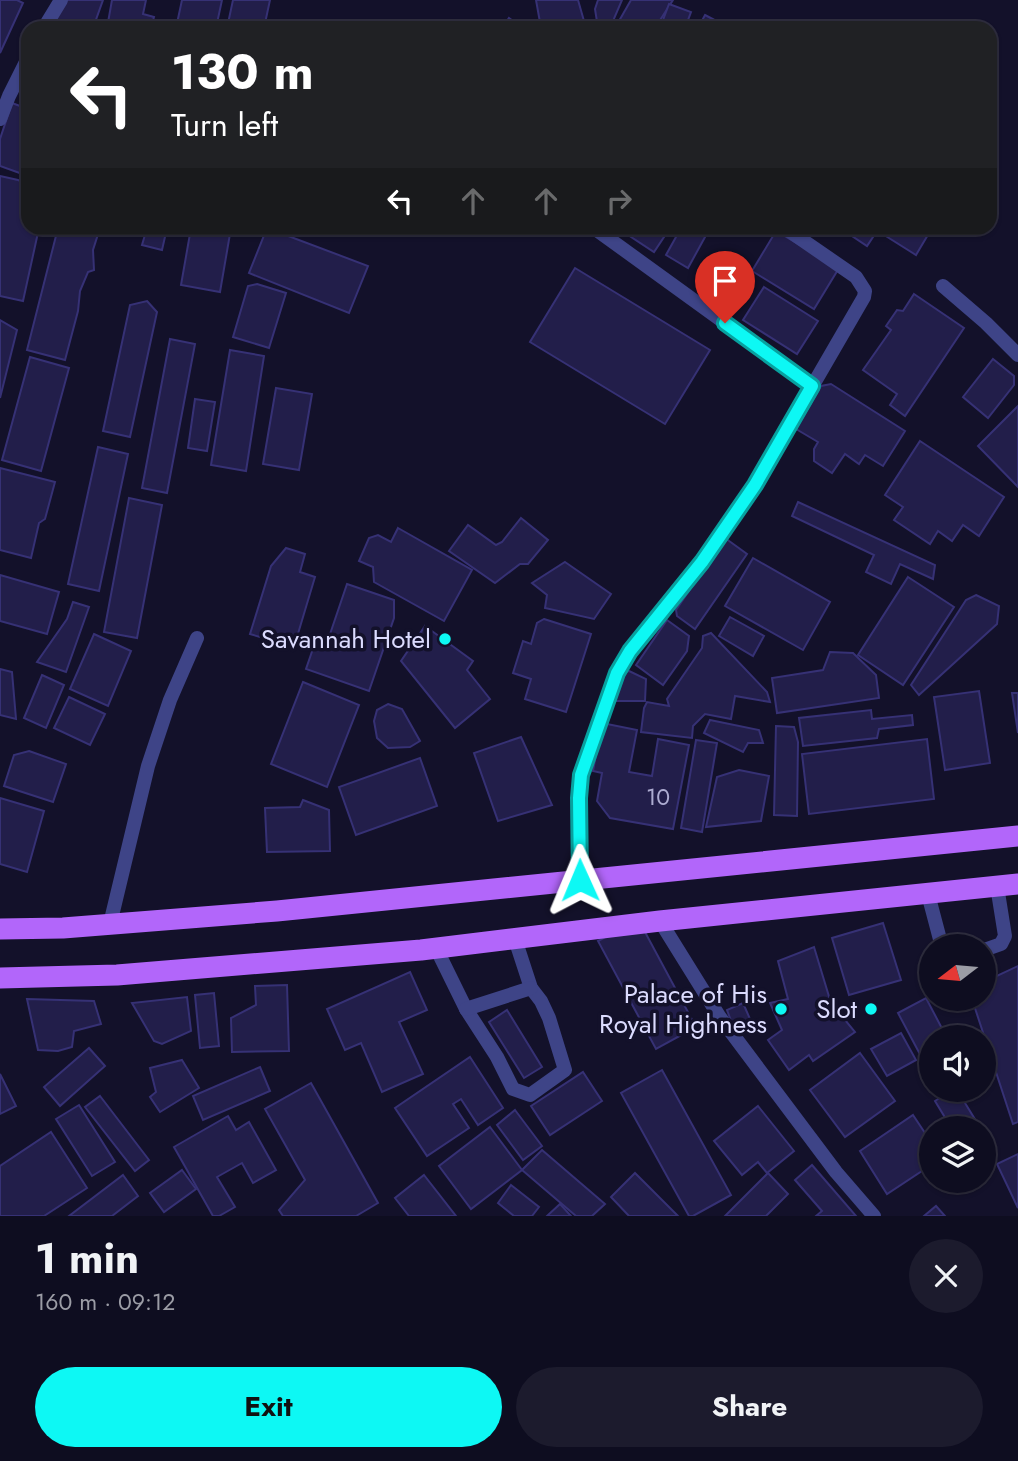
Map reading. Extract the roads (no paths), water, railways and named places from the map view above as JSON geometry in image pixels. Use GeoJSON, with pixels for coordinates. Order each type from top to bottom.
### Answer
{"type":"FeatureCollection","features":[{"type":"Feature","properties":{"kind":"main road"},"geometry":{"type":"LineString","coordinates":[[0,929],[110,924],[277,911],[1018,836]]}},
{"type":"Feature","properties":{"kind":"main road"},"geometry":{"type":"LineString","coordinates":[[0,978],[143,973],[436,948],[660,921],[1008,885]]}},
{"type":"Feature","properties":{"kind":"street"},"geometry":{"type":"LineString","coordinates":[[48,21],[61,0]]}},
{"type":"Feature","properties":{"kind":"street"},"geometry":{"type":"LineString","coordinates":[[0,119],[21,72]]}},
{"type":"Feature","properties":{"kind":"street"},"geometry":{"type":"LineString","coordinates":[[604,235],[812,386]]}},
{"type":"Feature","properties":{"kind":"street"},"geometry":{"type":"LineString","coordinates":[[580,880],[581,775],[617,673],[630,651],[702,562],[755,485],[865,291],[856,277],[795,235]]}},
{"type":"Feature","properties":{"kind":"street"},"geometry":{"type":"LineString","coordinates":[[943,286],[1018,355]]}},
{"type":"Feature","properties":{"kind":"street"},"geometry":{"type":"LineString","coordinates":[[110,924],[148,766],[170,700],[197,638]]}},
{"type":"Feature","properties":{"kind":"street"},"geometry":{"type":"LineString","coordinates":[[996,946],[1001,944],[1005,936],[1008,885]]}},
{"type":"Feature","properties":{"kind":"street"},"geometry":{"type":"LineString","coordinates":[[928,894],[939,934]]}},
{"type":"Feature","properties":{"kind":"street"},"geometry":{"type":"LineString","coordinates":[[660,921],[719,1016],[836,1171],[874,1216]]}},
{"type":"Feature","properties":{"kind":"street"},"geometry":{"type":"LineString","coordinates":[[436,948],[466,1009],[497,1057],[513,1090],[530,1096],[565,1070],[549,1018],[531,988],[515,939]]}},
{"type":"Feature","properties":{"kind":"street"},"geometry":{"type":"LineString","coordinates":[[466,1009],[531,988]]}},
{"type":"Feature","properties":{"kind":"place","name":"Savannah Hotel"},"geometry":{"type":"Point","coordinates":[445,639]}},
{"type":"Feature","properties":{"kind":"place","name":"Palace of His Royal Highness"},"geometry":{"type":"Point","coordinates":[781,1009]}},
{"type":"Feature","properties":{"kind":"place","name":"Slot"},"geometry":{"type":"Point","coordinates":[871,1009]}}]}
